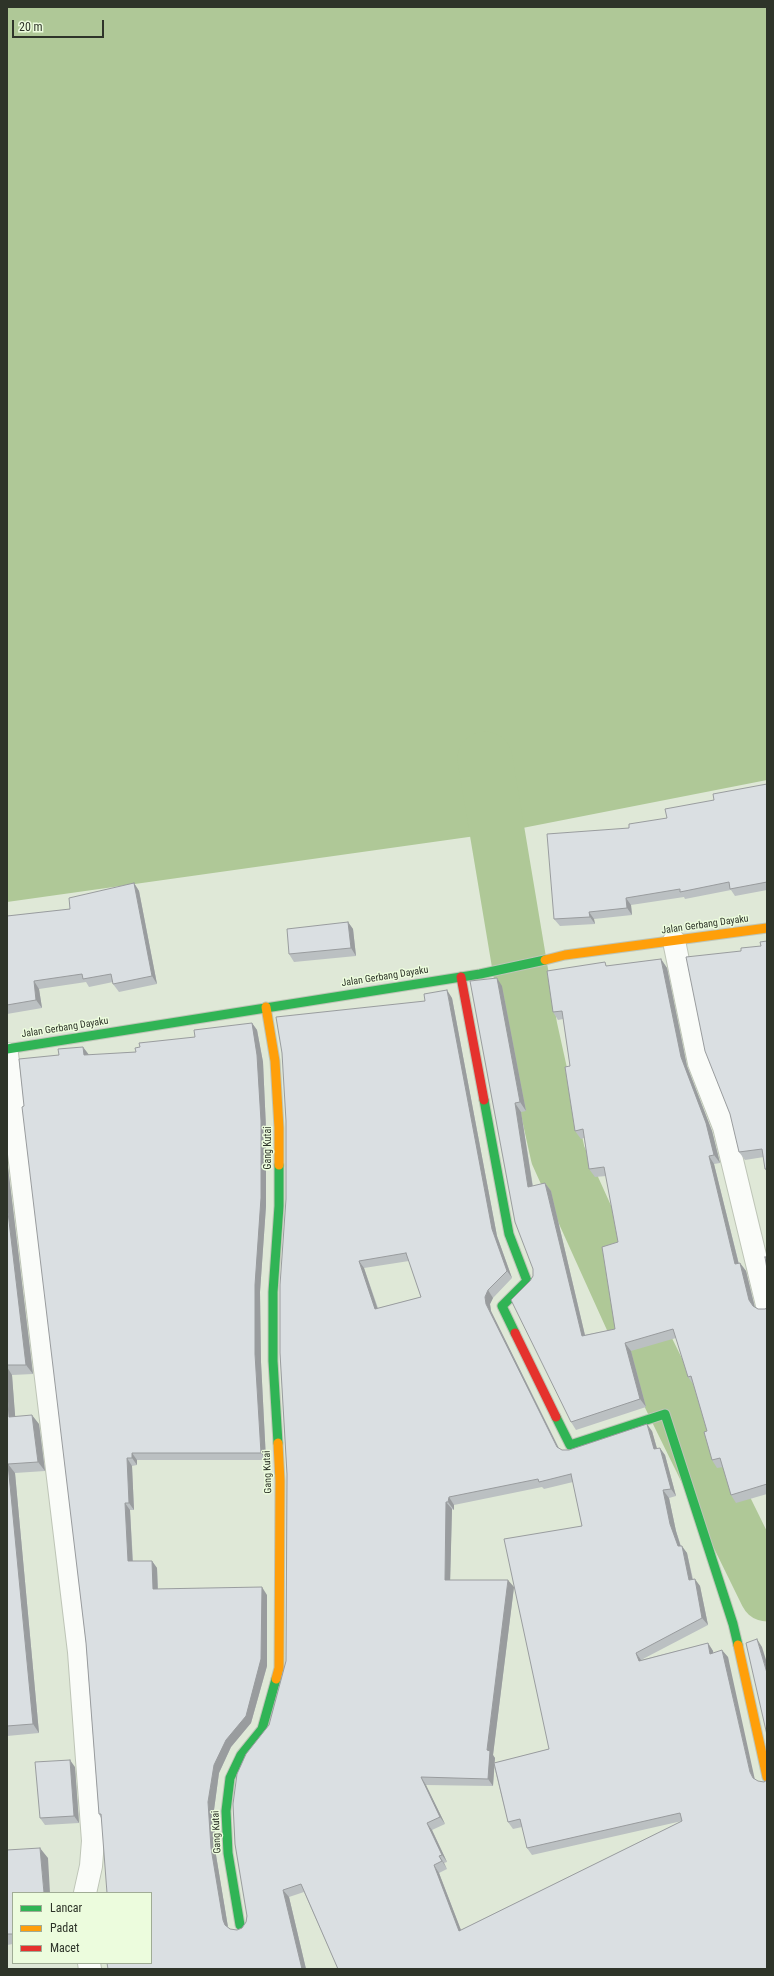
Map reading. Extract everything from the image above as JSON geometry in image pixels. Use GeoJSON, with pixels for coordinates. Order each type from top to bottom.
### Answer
{"type":"FeatureCollection","features":[{"type":"Feature","properties":{"kind":"main road","name":"Jalan Gerbang Dayaku"},"geometry":{"type":"LineString","coordinates":[[7,1049],[480,974],[565,955],[767,928]]}},
{"type":"Feature","properties":{"kind":"main road"},"geometry":{"type":"LineString","coordinates":[[460,977],[509,1234],[527,1282],[502,1306],[570,1445],[665,1414],[733,1624],[767,1777]]}},
{"type":"Feature","properties":{"kind":"main road","name":"Gang Kutai"},"geometry":{"type":"LineString","coordinates":[[240,1925],[228,1853],[226,1811],[230,1778],[241,1755],[262,1729],[279,1668],[280,1481],[273,1361],[273,1299],[279,1206],[279,1128],[275,1061],[266,1007]]}},
{"type":"Feature","properties":{"kind":"street"},"geometry":{"type":"LineString","coordinates":[[674,941],[699,1063],[724,1127],[767,1305]]}},
{"type":"Feature","properties":{"kind":"street"},"geometry":{"type":"LineString","coordinates":[[7,1054],[79,1652],[93,1841],[91,1866],[85,1892]]}},
{"type":"Feature","properties":{"kind":"shaded area"},"geometry":{"type":"Polygon","coordinates":[[[7,7],[767,7],[767,780],[497,833],[7,902],[7,7]]]}},
{"type":"Feature","properties":{"kind":"building"},"geometry":{"type":"Polygon","coordinates":[[[767,784],[767,882],[730,889],[729,882],[680,892],[680,889],[626,898],[627,908],[589,912],[590,917],[554,919],[547,834],[629,828],[629,824],[667,818],[665,809],[714,800],[713,794],[767,784]]]}},
{"type":"Feature","properties":{"kind":"building"},"geometry":{"type":"Polygon","coordinates":[[[134,883],[152,976],[113,984],[111,974],[83,979],[82,974],[34,981],[36,1000],[7,1005],[7,916],[70,909],[69,898],[134,883]]]}},
{"type":"Feature","properties":{"kind":"building"},"geometry":{"type":"Polygon","coordinates":[[[348,922],[351,948],[289,954],[287,929],[348,922]]]}},
{"type":"Feature","properties":{"kind":"building"},"geometry":{"type":"Polygon","coordinates":[[[767,941],[767,1169],[765,1169],[762,1149],[739,1152],[730,1114],[705,1051],[686,957],[741,951],[741,948],[761,946],[760,942],[767,941]]]}},
{"type":"Feature","properties":{"kind":"building"},"geometry":{"type":"Polygon","coordinates":[[[661,959],[681,1057],[706,1123],[714,1155],[709,1156],[735,1264],[740,1263],[749,1300],[753,1306],[758,1309],[767,1308],[767,1484],[731,1495],[720,1458],[712,1460],[704,1432],[707,1431],[691,1376],[688,1377],[673,1329],[625,1343],[640,1399],[571,1422],[511,1300],[530,1281],[533,1276],[533,1269],[515,1222],[470,981],[497,978],[520,1102],[515,1103],[528,1187],[545,1183],[582,1336],[615,1329],[602,1247],[618,1242],[604,1167],[589,1169],[583,1129],[575,1131],[565,1067],[570,1066],[562,1011],[553,1012],[547,971],[605,962],[606,966],[661,959]]]}},
{"type":"Feature","properties":{"kind":"building"},"geometry":{"type":"Polygon","coordinates":[[[447,990],[492,1229],[507,1271],[488,1290],[485,1297],[486,1304],[557,1447],[562,1450],[569,1450],[647,1424],[654,1449],[660,1448],[671,1489],[663,1490],[670,1524],[678,1546],[682,1546],[689,1580],[695,1579],[702,1618],[636,1653],[639,1661],[708,1643],[710,1654],[722,1650],[750,1772],[753,1778],[758,1781],[764,1782],[767,1780],[767,1969],[338,1969],[301,1884],[283,1890],[302,1969],[108,1969],[107,1964],[152,1964],[152,1892],[107,1892],[101,1814],[99,1814],[86,1643],[22,1107],[24,1106],[19,1059],[59,1055],[58,1049],[83,1047],[84,1055],[136,1052],[135,1048],[140,1047],[139,1043],[195,1037],[194,1030],[252,1023],[257,1055],[261,1121],[261,1198],[255,1285],[255,1354],[261,1453],[132,1453],[132,1458],[127,1458],[129,1503],[125,1503],[128,1561],[152,1561],[153,1589],[262,1587],[261,1659],[246,1716],[226,1740],[214,1765],[208,1802],[211,1848],[223,1920],[225,1925],[230,1929],[237,1930],[242,1928],[246,1922],[247,1916],[235,1844],[233,1804],[237,1774],[246,1754],[269,1725],[286,1661],[287,1474],[280,1353],[280,1285],[286,1199],[286,1121],[282,1053],[276,1017],[425,1001],[424,994],[447,990]],[[406,1253],[359,1261],[375,1309],[421,1297],[406,1253]],[[571,1474],[539,1482],[538,1479],[449,1497],[448,1502],[446,1502],[445,1580],[508,1580],[487,1750],[490,1751],[488,1779],[421,1777],[440,1817],[427,1823],[442,1855],[439,1856],[442,1861],[434,1865],[459,1931],[682,1821],[680,1813],[527,1848],[520,1819],[508,1822],[494,1763],[549,1749],[504,1539],[582,1526],[571,1474]]]}},
{"type":"Feature","properties":{"kind":"building"},"geometry":{"type":"Polygon","coordinates":[[[7,1204],[26,1365],[7,1365],[7,1204]]]}},
{"type":"Feature","properties":{"kind":"building"},"geometry":{"type":"Polygon","coordinates":[[[765,1257],[767,1257],[767,1269],[765,1257]]]}},
{"type":"Feature","properties":{"kind":"building"},"geometry":{"type":"Polygon","coordinates":[[[7,1386],[9,1417],[32,1415],[38,1462],[8,1464],[33,1724],[7,1726],[7,1386]]]}},
{"type":"Feature","properties":{"kind":"building"},"geometry":{"type":"Polygon","coordinates":[[[757,1639],[767,1673],[767,1735],[746,1643],[757,1639]]]}},
{"type":"Feature","properties":{"kind":"building"},"geometry":{"type":"Polygon","coordinates":[[[70,1760],[74,1816],[40,1818],[35,1762],[70,1760]]]}},
{"type":"Feature","properties":{"kind":"building"},"geometry":{"type":"Polygon","coordinates":[[[40,1848],[44,1892],[12,1892],[12,1934],[7,1934],[7,1850],[40,1848]]]}},
{"type":"Feature","properties":{"kind":"waterway"},"geometry":{"type":"LineString","coordinates":[[485,759],[530,1028],[558,1155],[633,1321],[767,1594]]}},
{"type":"Feature","properties":{"kind":"traffic: fast"},"geometry":{"type":"LineString","coordinates":[[7,1049],[480,974],[545,960]]}},
{"type":"Feature","properties":{"kind":"traffic: fast"},"geometry":{"type":"LineString","coordinates":[[484,1100],[509,1234],[527,1281],[502,1306],[515,1333]]}},
{"type":"Feature","properties":{"kind":"traffic: fast"},"geometry":{"type":"LineString","coordinates":[[278,1443],[273,1361],[273,1292],[279,1206],[279,1165]]}},
{"type":"Feature","properties":{"kind":"traffic: fast"},"geometry":{"type":"LineString","coordinates":[[556,1417],[570,1445],[665,1414],[733,1624],[738,1645]]}},
{"type":"Feature","properties":{"kind":"traffic: fast"},"geometry":{"type":"LineString","coordinates":[[240,1925],[228,1853],[226,1811],[230,1778],[241,1755],[262,1729],[276,1679]]}},
{"type":"Feature","properties":{"kind":"traffic: slow"},"geometry":{"type":"LineString","coordinates":[[545,960],[565,955],[767,928]]}},
{"type":"Feature","properties":{"kind":"traffic: slow"},"geometry":{"type":"LineString","coordinates":[[266,1007],[275,1061],[279,1128],[279,1165]]}},
{"type":"Feature","properties":{"kind":"traffic: slow"},"geometry":{"type":"LineString","coordinates":[[276,1679],[279,1668],[280,1481],[278,1443]]}},
{"type":"Feature","properties":{"kind":"traffic: slow"},"geometry":{"type":"LineString","coordinates":[[738,1645],[767,1777]]}},
{"type":"Feature","properties":{"kind":"traffic: jam"},"geometry":{"type":"LineString","coordinates":[[461,977],[484,1100]]}},
{"type":"Feature","properties":{"kind":"traffic: jam"},"geometry":{"type":"LineString","coordinates":[[515,1333],[556,1417]]}}]}
